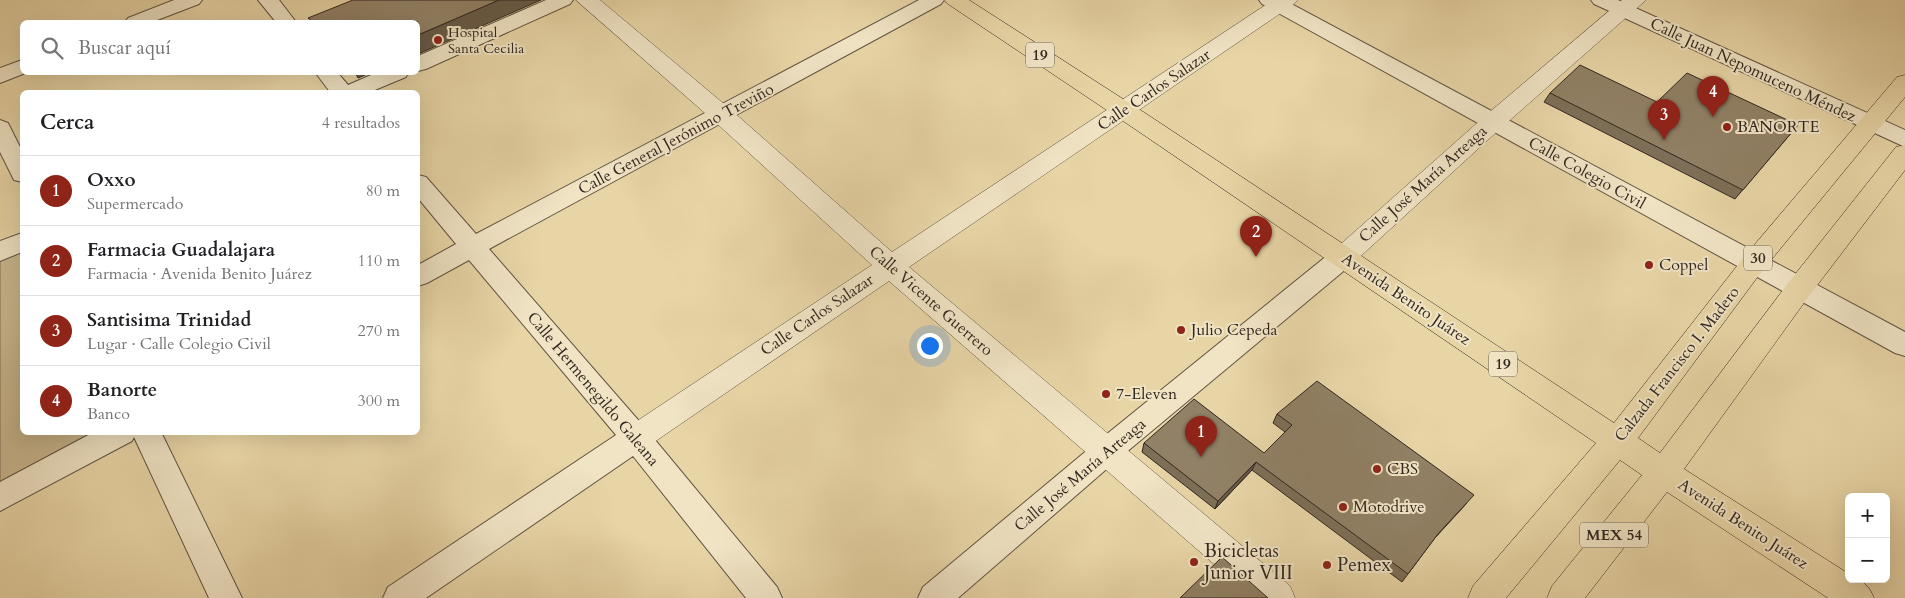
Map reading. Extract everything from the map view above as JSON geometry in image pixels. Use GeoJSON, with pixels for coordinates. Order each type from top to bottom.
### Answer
{"type":"FeatureCollection","features":[{"type":"Feature","properties":{"kind":"main road","name":"Avenida Benito Juárez"},"geometry":{"type":"LineString","coordinates":[[955,0],[1125,111],[1664,472],[1857,598]]}},
{"type":"Feature","properties":{"kind":"main road","name":"Calzada Francisco I. Madero"},"geometry":{"type":"LineString","coordinates":[[1485,598],[1618,441],[1753,264],[1905,82]]}},
{"type":"Feature","properties":{"kind":"main road"},"geometry":{"type":"LineString","coordinates":[[1664,472],[1799,289],[1905,153]]}},
{"type":"Feature","properties":{"kind":"main road","name":"MEX 54"},"geometry":{"type":"LineString","coordinates":[[1564,598],[1664,472]]}},
{"type":"Feature","properties":{"kind":"street"},"geometry":{"type":"LineString","coordinates":[[140,20],[192,0]]}},
{"type":"Feature","properties":{"kind":"street"},"geometry":{"type":"LineString","coordinates":[[268,0],[284,20]]}},
{"type":"Feature","properties":{"kind":"street"},"geometry":{"type":"LineString","coordinates":[[420,63],[563,0]]}},
{"type":"Feature","properties":{"kind":"street","name":"Calle Vicente Guerrero"},"geometry":{"type":"LineString","coordinates":[[587,0],[722,115],[890,266],[1278,598]]}},
{"type":"Feature","properties":{"kind":"street","name":"Calle General Jerónimo Treviño"},"geometry":{"type":"LineString","coordinates":[[420,275],[934,0]]}},
{"type":"Feature","properties":{"kind":"street","name":"Calle Juan Nepomuceno Méndez"},"geometry":{"type":"LineString","coordinates":[[1601,0],[1629,5],[1870,124],[1905,139]]}},
{"type":"Feature","properties":{"kind":"street","name":"Calle Carlos Salazar"},"geometry":{"type":"LineString","coordinates":[[399,598],[890,266],[1125,111],[1278,2]]}},
{"type":"Feature","properties":{"kind":"street","name":"Calle Colegio Civil"},"geometry":{"type":"LineString","coordinates":[[1278,2],[1493,122],[1905,345]]}},
{"type":"Feature","properties":{"kind":"street","name":"Calle José María Arteaga"},"geometry":{"type":"LineString","coordinates":[[934,598],[1107,451],[1342,257],[1493,122],[1629,5]]}},
{"type":"Feature","properties":{"kind":"street"},"geometry":{"type":"LineString","coordinates":[[0,76],[20,68]]}},
{"type":"Feature","properties":{"kind":"street"},"geometry":{"type":"LineString","coordinates":[[327,75],[339,90]]}},
{"type":"Feature","properties":{"kind":"street"},"geometry":{"type":"LineString","coordinates":[[357,90],[391,75]]}},
{"type":"Feature","properties":{"kind":"street"},"geometry":{"type":"LineString","coordinates":[[0,128],[20,170]]}},
{"type":"Feature","properties":{"kind":"street","name":"Calle Hermenegildo Galeana"},"geometry":{"type":"LineString","coordinates":[[420,185],[636,438],[766,598]]}},
{"type":"Feature","properties":{"kind":"street"},"geometry":{"type":"LineString","coordinates":[[0,252],[20,243]]}},
{"type":"Feature","properties":{"kind":"street"},"geometry":{"type":"LineString","coordinates":[[0,496],[116,435]]}},
{"type":"Feature","properties":{"kind":"street"},"geometry":{"type":"LineString","coordinates":[[147,435],[226,598]]}},
{"type":"Feature","properties":{"kind":"shaded area"},"geometry":{"type":"Polygon","coordinates":[[[20,243],[20,435],[118,435],[0,497],[0,252],[20,243]]]}},
{"type":"Feature","properties":{"kind":"building"},"geometry":{"type":"Polygon","coordinates":[[[353,0],[499,0],[420,34],[420,20],[310,20],[308,18],[353,0]]]}},
{"type":"Feature","properties":{"kind":"building"},"geometry":{"type":"Polygon","coordinates":[[[1580,65],[1657,102],[1687,73],[1798,125],[1743,190],[1550,93],[1580,65]]]}},
{"type":"Feature","properties":{"kind":"building"},"geometry":{"type":"Polygon","coordinates":[[[1317,381],[1474,495],[1438,534],[1408,574],[1256,462],[1218,501],[1144,443],[1194,399],[1264,453],[1292,425],[1277,414],[1317,381]]]}},
{"type":"Feature","properties":{"kind":"building"},"geometry":{"type":"Polygon","coordinates":[[[1222,557],[1268,598],[1180,598],[1222,557]]]}},
{"type":"Feature","properties":{"kind":"place","name":"Hospital Santa Cecilia"},"geometry":{"type":"Point","coordinates":[438,40]}},
{"type":"Feature","properties":{"kind":"place","name":"Banorte"},"geometry":{"type":"Point","coordinates":[1713,117]}},
{"type":"Feature","properties":{"kind":"place","name":"BANORTE"},"geometry":{"type":"Point","coordinates":[1727,127]}},
{"type":"Feature","properties":{"kind":"place","name":"Santisima Trinidad"},"geometry":{"type":"Point","coordinates":[1664,140]}},
{"type":"Feature","properties":{"kind":"place","name":"Farmacia Guadalajara"},"geometry":{"type":"Point","coordinates":[1256,257]}},
{"type":"Feature","properties":{"kind":"place","name":"Coppel"},"geometry":{"type":"Point","coordinates":[1649,265]}},
{"type":"Feature","properties":{"kind":"place","name":"Julio Cepeda"},"geometry":{"type":"Point","coordinates":[1181,330]}},
{"type":"Feature","properties":{"kind":"place","name":"7-Eleven"},"geometry":{"type":"Point","coordinates":[1106,394]}},
{"type":"Feature","properties":{"kind":"place","name":"Oxxo"},"geometry":{"type":"Point","coordinates":[1201,457]}},
{"type":"Feature","properties":{"kind":"place","name":"CBS"},"geometry":{"type":"Point","coordinates":[1377,469]}},
{"type":"Feature","properties":{"kind":"place","name":"Motodrive"},"geometry":{"type":"Point","coordinates":[1343,507]}},
{"type":"Feature","properties":{"kind":"place","name":"Bicicletas Junior VIII"},"geometry":{"type":"Point","coordinates":[1194,562]}},
{"type":"Feature","properties":{"kind":"place","name":"Pemex"},"geometry":{"type":"Point","coordinates":[1327,565]}}]}
